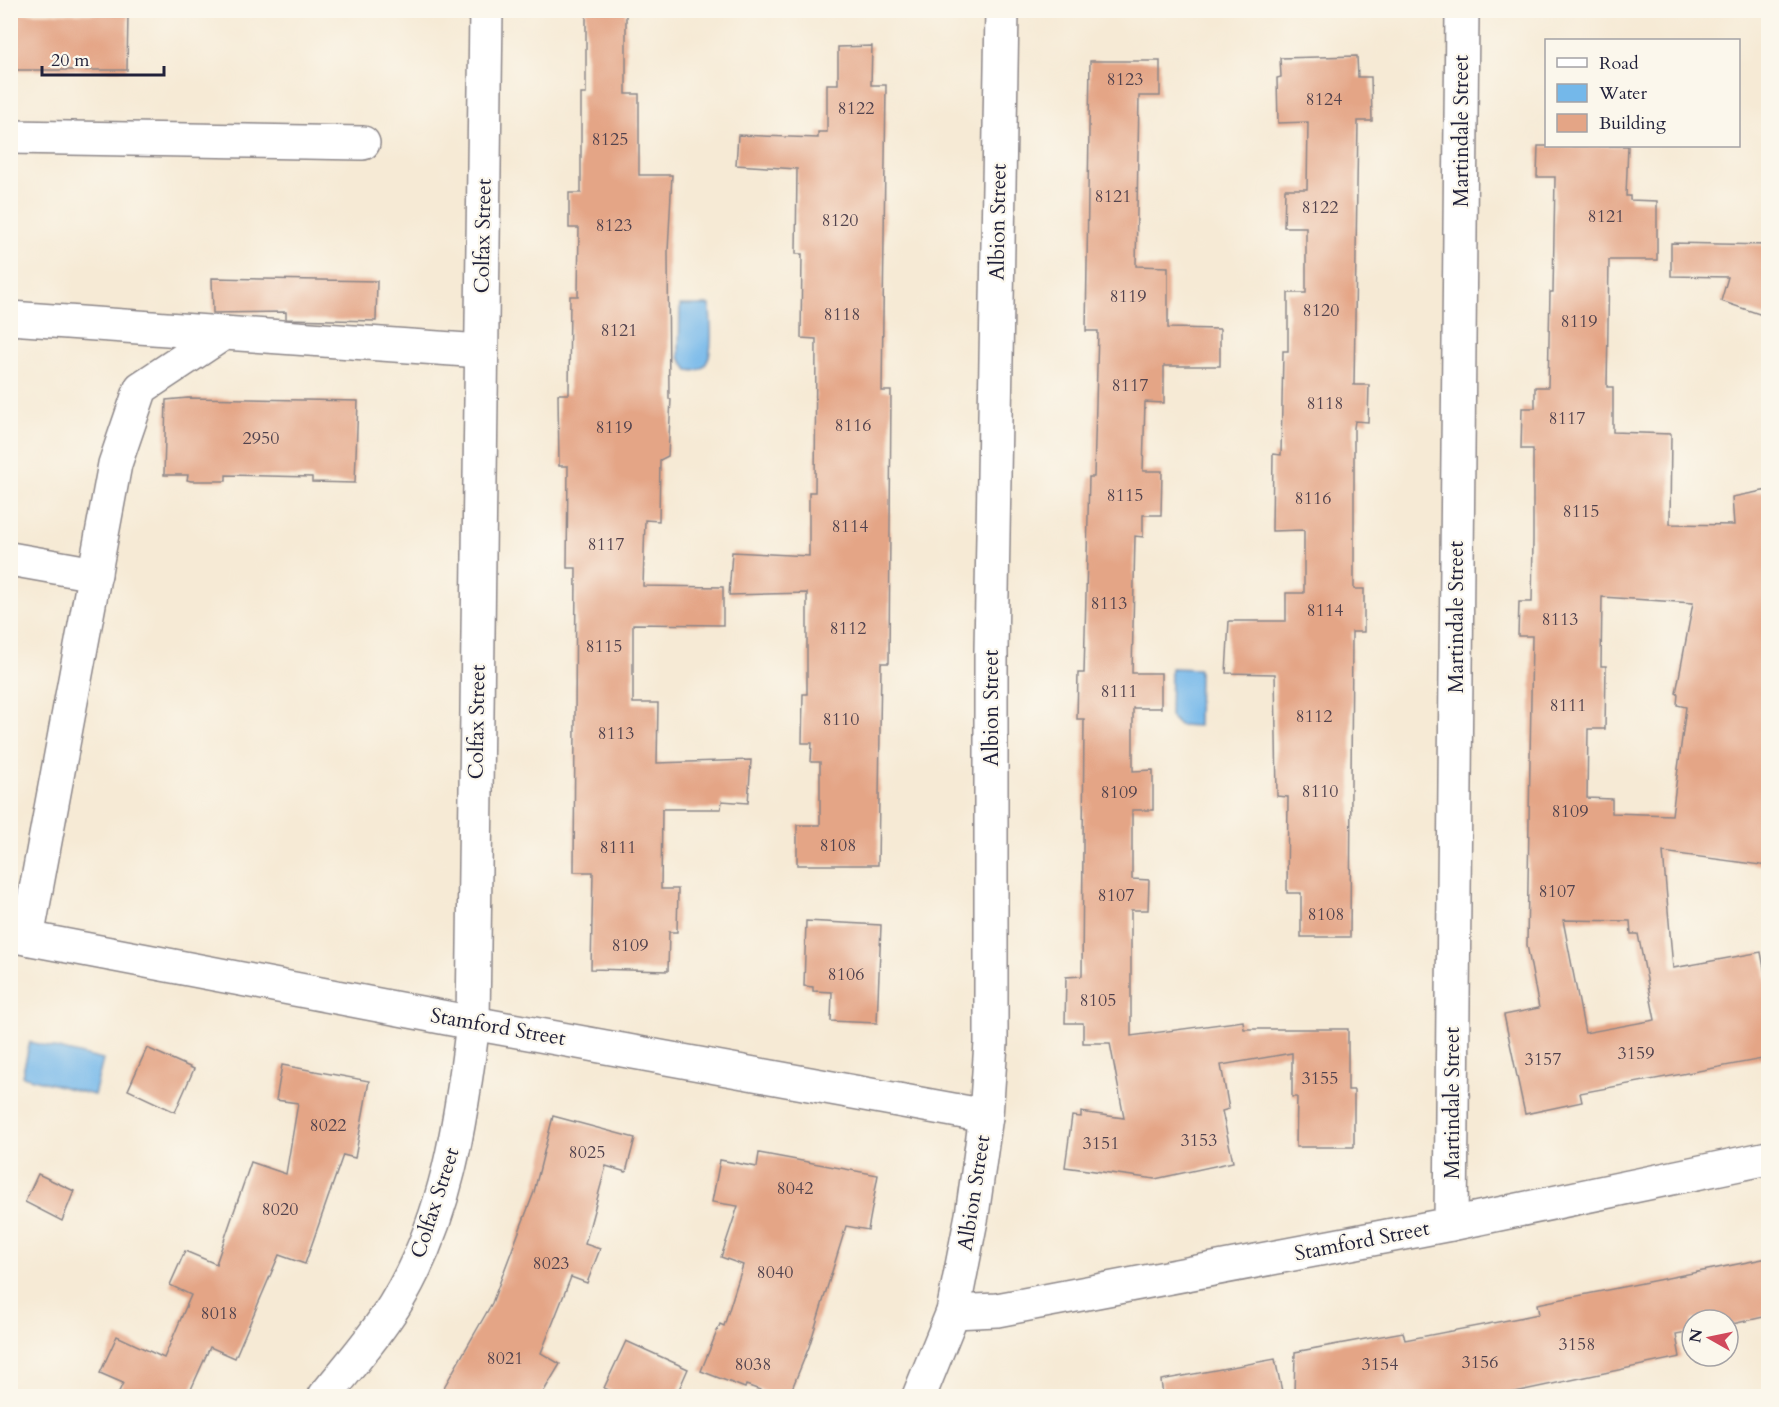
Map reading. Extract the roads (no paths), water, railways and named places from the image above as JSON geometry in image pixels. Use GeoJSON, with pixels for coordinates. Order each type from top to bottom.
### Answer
{"type":"FeatureCollection","features":[{"type":"Feature","properties":{"kind":"street","name":"Colfax Street"},"geometry":{"type":"LineString","coordinates":[[325,1396],[393,1307],[423,1252],[449,1174],[464,1094],[472,1023],[486,10]]}},
{"type":"Feature","properties":{"kind":"street","name":"Albion Street"},"geometry":{"type":"LineString","coordinates":[[919,1396],[953,1312],[972,1215],[986,1116],[991,1043],[991,651],[1002,10]]}},
{"type":"Feature","properties":{"kind":"street","name":"Martindale Street"},"geometry":{"type":"LineString","coordinates":[[1451,1224],[1462,10]]}},
{"type":"Feature","properties":{"kind":"street"},"geometry":{"type":"LineString","coordinates":[[10,137],[363,143]]}},
{"type":"Feature","properties":{"kind":"street"},"geometry":{"type":"LineString","coordinates":[[10,318],[482,351]]}},
{"type":"Feature","properties":{"kind":"street"},"geometry":{"type":"LineString","coordinates":[[19,937],[95,574],[115,464],[141,388],[224,333]]}},
{"type":"Feature","properties":{"kind":"street"},"geometry":{"type":"LineString","coordinates":[[10,559],[95,574]]}},
{"type":"Feature","properties":{"kind":"street","name":"Stamford Street"},"geometry":{"type":"LineString","coordinates":[[19,937],[472,1023],[986,1116]]}},
{"type":"Feature","properties":{"kind":"street","name":"Stamford Street"},"geometry":{"type":"LineString","coordinates":[[953,1312],[997,1310],[1451,1224],[1768,1158]]}},
{"type":"Feature","properties":{"kind":"water"},"geometry":{"type":"Polygon","coordinates":[[[680,305],[710,305],[709,358],[698,370],[688,370],[679,357],[680,305]]]}},
{"type":"Feature","properties":{"kind":"water"},"geometry":{"type":"Polygon","coordinates":[[[1171,668],[1199,669],[1198,726],[1179,725],[1170,716],[1171,668]]]}},
{"type":"Feature","properties":{"kind":"water"},"geometry":{"type":"Polygon","coordinates":[[[30,1042],[103,1060],[94,1095],[22,1076],[30,1042]]]}}]}
